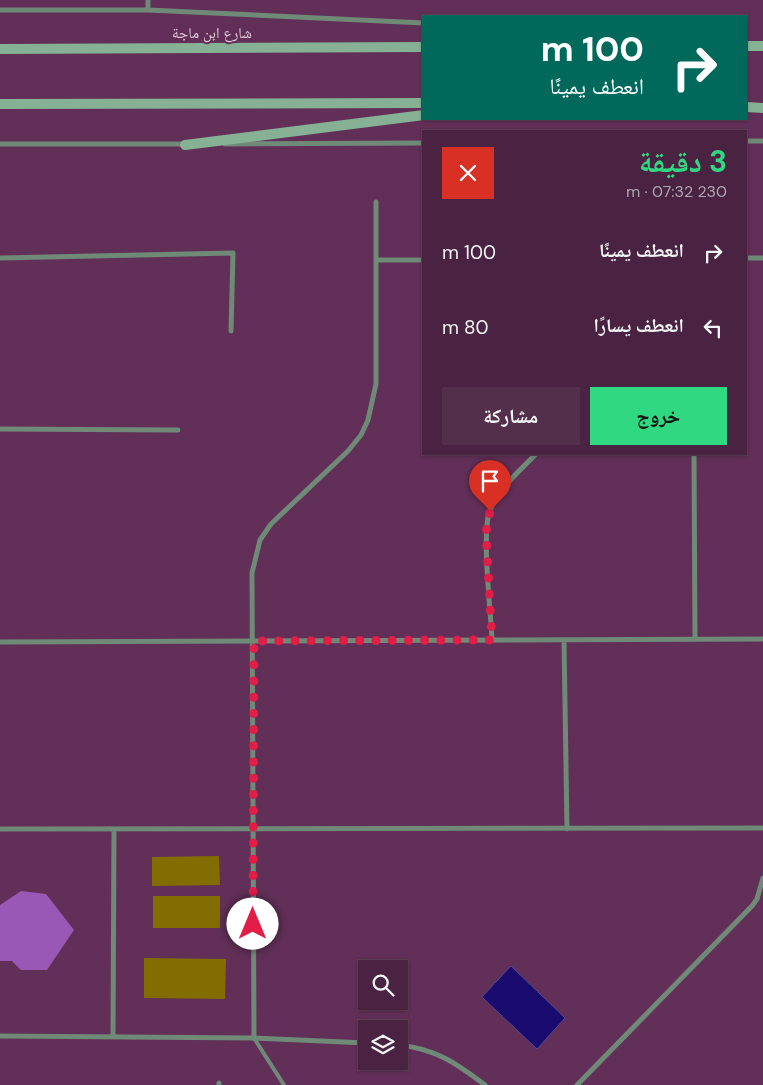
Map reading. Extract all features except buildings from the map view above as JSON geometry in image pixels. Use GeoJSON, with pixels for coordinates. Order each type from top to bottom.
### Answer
{"type":"FeatureCollection","features":[{"type":"Feature","properties":{"kind":"main road"},"geometry":{"type":"LineString","coordinates":[[747,46],[763,46]]}},
{"type":"Feature","properties":{"kind":"main road","name":"شارع ابن ماجة"},"geometry":{"type":"LineString","coordinates":[[0,49],[422,47]]}},
{"type":"Feature","properties":{"kind":"main road"},"geometry":{"type":"LineString","coordinates":[[0,104],[422,103]]}},
{"type":"Feature","properties":{"kind":"main road"},"geometry":{"type":"LineString","coordinates":[[747,107],[763,108]]}},
{"type":"Feature","properties":{"kind":"main road"},"geometry":{"type":"LineString","coordinates":[[185,144],[422,115]]}},
{"type":"Feature","properties":{"kind":"street"},"geometry":{"type":"LineString","coordinates":[[148,0],[148,10]]}},
{"type":"Feature","properties":{"kind":"street"},"geometry":{"type":"LineString","coordinates":[[0,10],[148,10],[422,23]]}},
{"type":"Feature","properties":{"kind":"street"},"geometry":{"type":"LineString","coordinates":[[747,141],[763,141]]}},
{"type":"Feature","properties":{"kind":"street"},"geometry":{"type":"LineString","coordinates":[[0,144],[422,143]]}},
{"type":"Feature","properties":{"kind":"street"},"geometry":{"type":"LineString","coordinates":[[254,1038],[252,829],[254,641],[252,573],[260,540],[272,524],[348,451],[361,435],[368,420],[376,384],[376,202]]}},
{"type":"Feature","properties":{"kind":"street"},"geometry":{"type":"LineString","coordinates":[[0,258],[233,254],[231,331]]}},
{"type":"Feature","properties":{"kind":"street"},"geometry":{"type":"LineString","coordinates":[[747,258],[763,258]]}},
{"type":"Feature","properties":{"kind":"street"},"geometry":{"type":"LineString","coordinates":[[376,260],[422,260]]}},
{"type":"Feature","properties":{"kind":"street"},"geometry":{"type":"LineString","coordinates":[[0,429],[178,430]]}},
{"type":"Feature","properties":{"kind":"street"},"geometry":{"type":"LineString","coordinates":[[492,640],[486,532],[490,511],[503,489],[535,455]]}},
{"type":"Feature","properties":{"kind":"street"},"geometry":{"type":"LineString","coordinates":[[694,455],[695,639]]}},
{"type":"Feature","properties":{"kind":"street"},"geometry":{"type":"LineString","coordinates":[[0,642],[763,639]]}},
{"type":"Feature","properties":{"kind":"street"},"geometry":{"type":"LineString","coordinates":[[564,640],[567,828]]}},
{"type":"Feature","properties":{"kind":"street"},"geometry":{"type":"LineString","coordinates":[[0,829],[763,828]]}},
{"type":"Feature","properties":{"kind":"street"},"geometry":{"type":"LineString","coordinates":[[113,1036],[114,829]]}},
{"type":"Feature","properties":{"kind":"street"},"geometry":{"type":"LineString","coordinates":[[577,1085],[752,906],[757,899],[763,878]]}},
{"type":"Feature","properties":{"kind":"street"},"geometry":{"type":"LineString","coordinates":[[0,1036],[254,1038],[358,1043]]}},
{"type":"Feature","properties":{"kind":"street"},"geometry":{"type":"LineString","coordinates":[[408,1046],[420,1047],[442,1055],[485,1085]]}},
{"type":"Feature","properties":{"kind":"lane"},"geometry":{"type":"LineString","coordinates":[[254,1038],[284,1085]]}},
{"type":"Feature","properties":{"kind":"shaded area"},"geometry":{"type":"Polygon","coordinates":[[[219,856],[220,885],[152,886],[152,857],[219,856]]]}},
{"type":"Feature","properties":{"kind":"shaded area"},"geometry":{"type":"Polygon","coordinates":[[[153,896],[220,896],[220,928],[153,928],[153,896]]]}},
{"type":"Feature","properties":{"kind":"shaded area"},"geometry":{"type":"Polygon","coordinates":[[[144,958],[226,959],[225,999],[144,998],[144,958]]]}},
{"type":"Feature","properties":{"kind":"shaded area"},"geometry":{"type":"Polygon","coordinates":[[[511,966],[565,1018],[537,1049],[482,997],[511,966]]]}},
{"type":"Feature","properties":{"kind":"route"},"geometry":{"type":"LineString","coordinates":[[253,924],[254,641],[492,640],[486,532],[490,511]]}}]}
